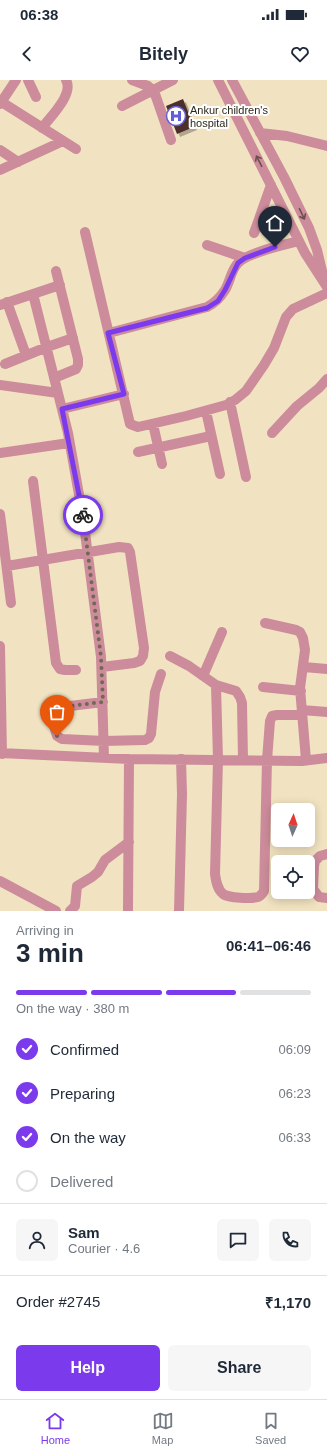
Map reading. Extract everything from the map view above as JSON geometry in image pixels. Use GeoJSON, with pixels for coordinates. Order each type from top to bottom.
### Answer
{"type":"FeatureCollection","features":[{"type":"Feature","properties":{"kind":"street"},"geometry":{"type":"LineString","coordinates":[[16,80],[0,102],[76,149]]}},
{"type":"Feature","properties":{"kind":"street"},"geometry":{"type":"LineString","coordinates":[[28,80],[36,97]]}},
{"type":"Feature","properties":{"kind":"street"},"geometry":{"type":"LineString","coordinates":[[42,128],[65,98],[68,84],[66,80]]}},
{"type":"Feature","properties":{"kind":"street"},"geometry":{"type":"LineString","coordinates":[[132,80],[148,86],[154,91],[171,140]]}},
{"type":"Feature","properties":{"kind":"street"},"geometry":{"type":"LineString","coordinates":[[122,106],[173,80]]}},
{"type":"Feature","properties":{"kind":"street"},"geometry":{"type":"LineString","coordinates":[[218,80],[305,253],[326,284]]}},
{"type":"Feature","properties":{"kind":"street"},"geometry":{"type":"LineString","coordinates":[[232,80],[309,228],[322,249],[326,284]]}},
{"type":"Feature","properties":{"kind":"street"},"geometry":{"type":"LineString","coordinates":[[260,133],[287,136],[327,146]]}},
{"type":"Feature","properties":{"kind":"street"},"geometry":{"type":"LineString","coordinates":[[0,170],[63,141]]}},
{"type":"Feature","properties":{"kind":"street"},"geometry":{"type":"LineString","coordinates":[[0,150],[18,162]]}},
{"type":"Feature","properties":{"kind":"street"},"geometry":{"type":"LineString","coordinates":[[254,233],[271,185]]}},
{"type":"Feature","properties":{"kind":"street"},"geometry":{"type":"LineString","coordinates":[[85,232],[130,424],[138,427],[206,411],[230,402],[246,391],[274,348],[286,317],[293,309],[327,293]]}},
{"type":"Feature","properties":{"kind":"street"},"geometry":{"type":"LineString","coordinates":[[108,333],[207,308],[218,301],[238,263],[245,258],[275,247],[300,241]]}},
{"type":"Feature","properties":{"kind":"street"},"geometry":{"type":"LineString","coordinates":[[207,245],[245,258]]}},
{"type":"Feature","properties":{"kind":"street"},"geometry":{"type":"LineString","coordinates":[[305,253],[322,249]]}},
{"type":"Feature","properties":{"kind":"street"},"geometry":{"type":"LineString","coordinates":[[54,378],[76,369],[78,365],[78,359],[56,271]]}},
{"type":"Feature","properties":{"kind":"street"},"geometry":{"type":"LineString","coordinates":[[26,355],[4,303],[60,285]]}},
{"type":"Feature","properties":{"kind":"street"},"geometry":{"type":"LineString","coordinates":[[32,294],[47,347],[70,443],[83,517],[96,606],[102,667],[104,758]]}},
{"type":"Feature","properties":{"kind":"street"},"geometry":{"type":"LineString","coordinates":[[5,364],[73,338]]}},
{"type":"Feature","properties":{"kind":"street"},"geometry":{"type":"LineString","coordinates":[[272,433],[297,406],[319,388],[327,379]]}},
{"type":"Feature","properties":{"kind":"street"},"geometry":{"type":"LineString","coordinates":[[0,385],[58,394]]}},
{"type":"Feature","properties":{"kind":"street"},"geometry":{"type":"LineString","coordinates":[[62,409],[124,394]]}},
{"type":"Feature","properties":{"kind":"street"},"geometry":{"type":"LineString","coordinates":[[230,402],[246,476]]}},
{"type":"Feature","properties":{"kind":"street"},"geometry":{"type":"LineString","coordinates":[[206,411],[220,474]]}},
{"type":"Feature","properties":{"kind":"street"},"geometry":{"type":"LineString","coordinates":[[152,424],[162,464]]}},
{"type":"Feature","properties":{"kind":"street"},"geometry":{"type":"LineString","coordinates":[[138,452],[212,436]]}},
{"type":"Feature","properties":{"kind":"street"},"geometry":{"type":"LineString","coordinates":[[0,453],[70,443]]}},
{"type":"Feature","properties":{"kind":"street"},"geometry":{"type":"LineString","coordinates":[[33,482],[56,664],[60,669],[76,670]]}},
{"type":"Feature","properties":{"kind":"street"},"geometry":{"type":"LineString","coordinates":[[0,514],[11,603]]}},
{"type":"Feature","properties":{"kind":"street"},"geometry":{"type":"LineString","coordinates":[[7,566],[119,547],[128,548],[130,552],[144,648],[143,656],[140,661],[134,663],[102,667]]}},
{"type":"Feature","properties":{"kind":"street"},"geometry":{"type":"LineString","coordinates":[[265,623],[296,630],[300,632],[303,638],[305,650],[301,691],[306,760]]}},
{"type":"Feature","properties":{"kind":"street"},"geometry":{"type":"LineString","coordinates":[[203,676],[222,632]]}},
{"type":"Feature","properties":{"kind":"street"},"geometry":{"type":"LineString","coordinates":[[0,646],[1,753],[129,759],[306,760],[327,758]]}},
{"type":"Feature","properties":{"kind":"street"},"geometry":{"type":"LineString","coordinates":[[170,656],[216,685],[236,692],[240,697],[242,703],[244,760]]}},
{"type":"Feature","properties":{"kind":"street"},"geometry":{"type":"LineString","coordinates":[[304,667],[327,669]]}},
{"type":"Feature","properties":{"kind":"street"},"geometry":{"type":"LineString","coordinates":[[103,702],[62,707],[57,710],[54,715],[54,730],[57,736],[62,739],[104,741],[145,740],[149,738],[152,734],[155,692],[161,674]]}},
{"type":"Feature","properties":{"kind":"street"},"geometry":{"type":"LineString","coordinates":[[216,685],[218,760],[215,874],[217,886],[222,893],[230,897],[257,898],[262,895],[264,891],[267,760],[270,721],[272,716],[302,712],[327,712]]}},
{"type":"Feature","properties":{"kind":"street"},"geometry":{"type":"LineString","coordinates":[[263,687],[301,691]]}},
{"type":"Feature","properties":{"kind":"street"},"geometry":{"type":"LineString","coordinates":[[128,911],[129,759]]}},
{"type":"Feature","properties":{"kind":"street"},"geometry":{"type":"LineString","coordinates":[[179,911],[182,794],[181,759]]}},
{"type":"Feature","properties":{"kind":"street"},"geometry":{"type":"LineString","coordinates":[[70,911],[75,906],[77,886],[98,872],[105,860],[129,842]]}},
{"type":"Feature","properties":{"kind":"street"},"geometry":{"type":"LineString","coordinates":[[327,854],[320,856],[315,861],[313,889],[319,897],[327,898]]}},
{"type":"Feature","properties":{"kind":"street"},"geometry":{"type":"LineString","coordinates":[[0,881],[56,911]]}},
{"type":"Feature","properties":{"kind":"building"},"geometry":{"type":"Polygon","coordinates":[[[183,99],[194,127],[177,134],[166,106],[183,99]]]}},
{"type":"Feature","properties":{"kind":"way so far"},"geometry":{"type":"LineString","coordinates":[[57,736],[54,730],[54,715],[57,710],[62,707],[103,702],[103,678],[96,606],[83,515]]}},
{"type":"Feature","properties":{"kind":"place","name":"Ankur children's hospital"},"geometry":{"type":"Point","coordinates":[176,116]}},
{"type":"Feature","properties":{"kind":"route"},"geometry":{"type":"LineString","coordinates":[[83,515],[68,433],[62,409],[124,394],[108,333],[207,308],[218,301],[238,263],[245,258],[275,247]]}}]}
